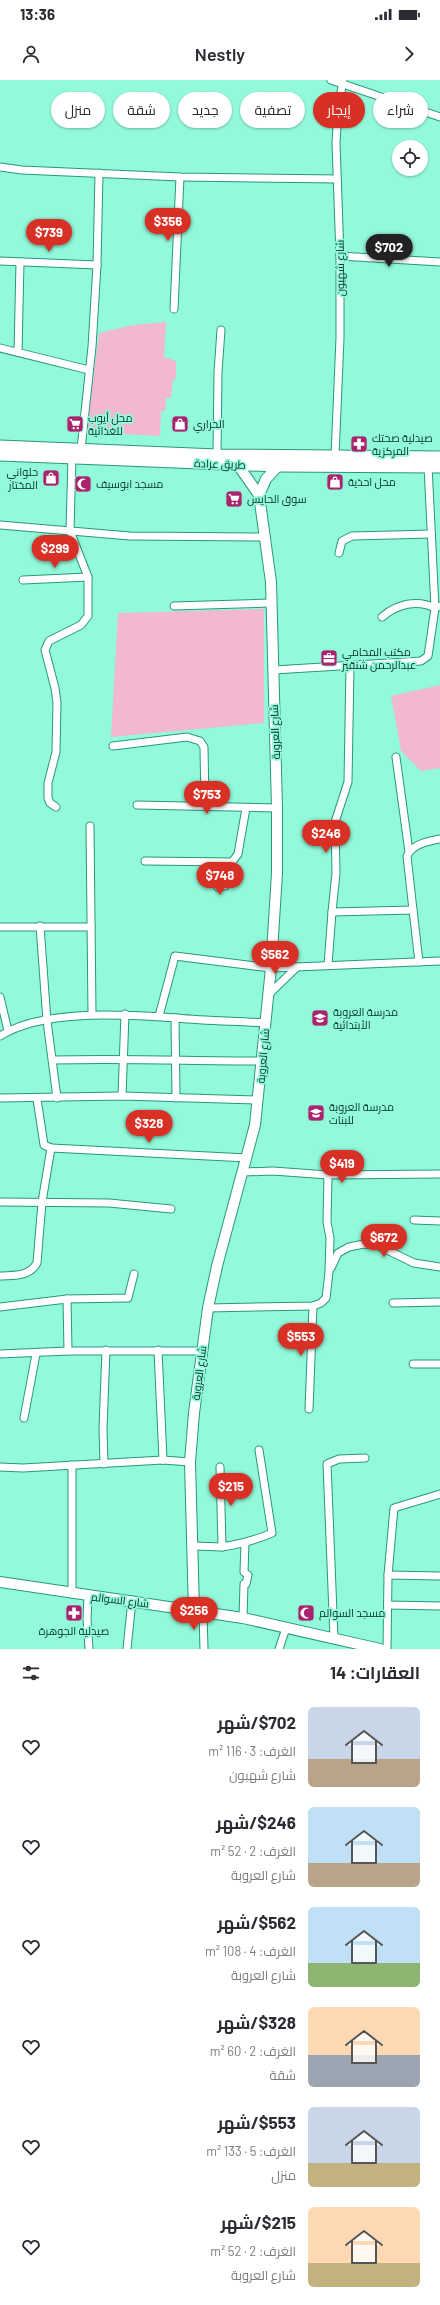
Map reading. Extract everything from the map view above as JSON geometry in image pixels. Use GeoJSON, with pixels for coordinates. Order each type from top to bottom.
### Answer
{"type":"FeatureCollection","features":[{"type":"Feature","properties":{"kind":"main road","name":"طريق عرادة"},"geometry":{"type":"LineString","coordinates":[[0,446],[217,455],[440,457]]}},
{"type":"Feature","properties":{"kind":"main road","name":"طريق عرادة"},"geometry":{"type":"LineString","coordinates":[[0,455],[238,465],[440,467]]}},
{"type":"Feature","properties":{"kind":"street"},"geometry":{"type":"LineString","coordinates":[[331,80],[343,82],[440,118]]}},
{"type":"Feature","properties":{"kind":"street","name":"شارع شهبون"},"geometry":{"type":"LineString","coordinates":[[335,456],[340,362],[340,256],[337,180],[338,110],[343,82]]}},
{"type":"Feature","properties":{"kind":"street"},"geometry":{"type":"LineString","coordinates":[[0,167],[22,170],[180,177],[337,180]]}},
{"type":"Feature","properties":{"kind":"street"},"geometry":{"type":"LineString","coordinates":[[81,449],[88,370],[92,347],[97,266],[99,173]]}},
{"type":"Feature","properties":{"kind":"street"},"geometry":{"type":"LineString","coordinates":[[174,308],[180,177]]}},
{"type":"Feature","properties":{"kind":"street"},"geometry":{"type":"LineString","coordinates":[[340,256],[440,262]]}},
{"type":"Feature","properties":{"kind":"street"},"geometry":{"type":"LineString","coordinates":[[0,261],[97,266]]}},
{"type":"Feature","properties":{"kind":"street"},"geometry":{"type":"LineString","coordinates":[[18,352],[20,262]]}},
{"type":"Feature","properties":{"kind":"street"},"geometry":{"type":"LineString","coordinates":[[217,455],[218,379],[221,330]]}},
{"type":"Feature","properties":{"kind":"street"},"geometry":{"type":"LineString","coordinates":[[0,348],[88,370]]}},
{"type":"Feature","properties":{"kind":"street"},"geometry":{"type":"LineString","coordinates":[[56,807],[50,803],[48,798],[48,783],[56,752],[57,703],[55,688],[45,650],[49,641],[81,625],[88,616],[88,577],[70,531],[72,457]]}},
{"type":"Feature","properties":{"kind":"street","name":"شارع العروبة"},"geometry":{"type":"LineString","coordinates":[[199,1611],[190,1462],[208,1308],[217,1266],[255,1125],[271,968],[277,873],[274,670],[266,537],[259,495],[238,465]]}},
{"type":"Feature","properties":{"kind":"street"},"geometry":{"type":"LineString","coordinates":[[259,495],[266,479],[278,466]]}},
{"type":"Feature","properties":{"kind":"street"},"geometry":{"type":"LineString","coordinates":[[274,670],[421,661],[426,659],[429,654],[438,607],[437,571],[431,534],[428,466]]}},
{"type":"Feature","properties":{"kind":"street"},"geometry":{"type":"LineString","coordinates":[[0,525],[138,536],[266,537]]}},
{"type":"Feature","properties":{"kind":"street"},"geometry":{"type":"LineString","coordinates":[[339,553],[342,541],[352,536],[431,534]]}},
{"type":"Feature","properties":{"kind":"street"},"geometry":{"type":"LineString","coordinates":[[24,580],[88,577]]}},
{"type":"Feature","properties":{"kind":"street"},"geometry":{"type":"LineString","coordinates":[[174,606],[271,603]]}},
{"type":"Feature","properties":{"kind":"street"},"geometry":{"type":"LineString","coordinates":[[382,617],[391,610],[411,604],[422,603],[438,607]]}},
{"type":"Feature","properties":{"kind":"street"},"geometry":{"type":"LineString","coordinates":[[328,965],[336,874],[335,822],[348,782],[350,666]]}},
{"type":"Feature","properties":{"kind":"street"},"geometry":{"type":"LineString","coordinates":[[113,746],[187,737],[200,741],[204,747],[205,805]]}},
{"type":"Feature","properties":{"kind":"street"},"geometry":{"type":"LineString","coordinates":[[396,757],[409,852],[407,860],[420,962]]}},
{"type":"Feature","properties":{"kind":"street"},"geometry":{"type":"LineString","coordinates":[[136,805],[205,805],[246,808],[277,808]]}},
{"type":"Feature","properties":{"kind":"street"},"geometry":{"type":"LineString","coordinates":[[213,862],[218,887],[225,886],[232,862],[238,854],[246,808]]}},
{"type":"Feature","properties":{"kind":"street"},"geometry":{"type":"LineString","coordinates":[[90,826],[92,1014]]}},
{"type":"Feature","properties":{"kind":"street"},"geometry":{"type":"LineString","coordinates":[[409,852],[421,844],[440,839]]}},
{"type":"Feature","properties":{"kind":"street"},"geometry":{"type":"LineString","coordinates":[[145,861],[232,862]]}},
{"type":"Feature","properties":{"kind":"street"},"geometry":{"type":"LineString","coordinates":[[332,912],[414,910]]}},
{"type":"Feature","properties":{"kind":"street"},"geometry":{"type":"LineString","coordinates":[[40,926],[47,1021],[57,1098]]}},
{"type":"Feature","properties":{"kind":"street"},"geometry":{"type":"LineString","coordinates":[[0,927],[91,927]]}},
{"type":"Feature","properties":{"kind":"street"},"geometry":{"type":"LineString","coordinates":[[159,1016],[175,956],[271,968],[440,961]]}},
{"type":"Feature","properties":{"kind":"street"},"geometry":{"type":"LineString","coordinates":[[268,995],[296,968]]}},
{"type":"Feature","properties":{"kind":"street"},"geometry":{"type":"LineString","coordinates":[[0,997],[8,1030]]}},
{"type":"Feature","properties":{"kind":"street"},"geometry":{"type":"LineString","coordinates":[[0,1036],[8,1030],[47,1021],[92,1014],[125,1014],[266,1023]]}},
{"type":"Feature","properties":{"kind":"street"},"geometry":{"type":"LineString","coordinates":[[122,1096],[122,1058],[125,1014]]}},
{"type":"Feature","properties":{"kind":"street"},"geometry":{"type":"LineString","coordinates":[[175,1018],[176,1098]]}},
{"type":"Feature","properties":{"kind":"street"},"geometry":{"type":"LineString","coordinates":[[53,1060],[122,1058],[175,1061],[262,1061]]}},
{"type":"Feature","properties":{"kind":"street"},"geometry":{"type":"LineString","coordinates":[[0,1098],[37,1099],[122,1096],[258,1100]]}},
{"type":"Feature","properties":{"kind":"street"},"geometry":{"type":"LineString","coordinates":[[37,1099],[44,1145],[51,1148],[247,1158]]}},
{"type":"Feature","properties":{"kind":"street"},"geometry":{"type":"LineString","coordinates":[[0,1276],[20,1275],[33,1271],[37,1263],[42,1202],[51,1148]]}},
{"type":"Feature","properties":{"kind":"street"},"geometry":{"type":"LineString","coordinates":[[243,1172],[273,1171],[328,1175],[440,1174]]}},
{"type":"Feature","properties":{"kind":"street"},"geometry":{"type":"LineString","coordinates":[[208,1308],[313,1306],[321,1303],[326,1298],[329,1272],[330,1238],[327,1222],[328,1175]]}},
{"type":"Feature","properties":{"kind":"street"},"geometry":{"type":"LineString","coordinates":[[0,1202],[109,1203],[171,1209]]}},
{"type":"Feature","properties":{"kind":"street"},"geometry":{"type":"LineString","coordinates":[[414,1220],[440,1221]]}},
{"type":"Feature","properties":{"kind":"street"},"geometry":{"type":"LineString","coordinates":[[329,1272],[338,1253],[349,1247],[364,1244],[377,1246],[414,1263],[440,1267]]}},
{"type":"Feature","properties":{"kind":"street"},"geometry":{"type":"LineString","coordinates":[[0,1307],[67,1299],[128,1298],[134,1274]]}},
{"type":"Feature","properties":{"kind":"street"},"geometry":{"type":"LineString","coordinates":[[67,1299],[68,1351]]}},
{"type":"Feature","properties":{"kind":"street"},"geometry":{"type":"LineString","coordinates":[[393,1303],[440,1302]]}},
{"type":"Feature","properties":{"kind":"street"},"geometry":{"type":"LineString","coordinates":[[309,1409],[313,1306]]}},
{"type":"Feature","properties":{"kind":"street"},"geometry":{"type":"LineString","coordinates":[[104,1464],[103,1428],[106,1350]]}},
{"type":"Feature","properties":{"kind":"street"},"geometry":{"type":"LineString","coordinates":[[0,1354],[36,1354],[106,1350],[202,1351]]}},
{"type":"Feature","properties":{"kind":"street"},"geometry":{"type":"LineString","coordinates":[[158,1350],[162,1460]]}},
{"type":"Feature","properties":{"kind":"street"},"geometry":{"type":"LineString","coordinates":[[24,1418],[36,1354]]}},
{"type":"Feature","properties":{"kind":"street"},"geometry":{"type":"LineString","coordinates":[[413,1364],[440,1364]]}},
{"type":"Feature","properties":{"kind":"street"},"geometry":{"type":"LineString","coordinates":[[194,1546],[222,1547],[245,1543],[273,1531],[259,1450]]}},
{"type":"Feature","properties":{"kind":"street"},"geometry":{"type":"LineString","coordinates":[[334,1638],[327,1464],[340,1459],[365,1458]]}},
{"type":"Feature","properties":{"kind":"street"},"geometry":{"type":"LineString","coordinates":[[0,1467],[23,1468],[72,1466],[162,1460],[190,1462]]}},
{"type":"Feature","properties":{"kind":"street"},"geometry":{"type":"LineString","coordinates":[[72,1466],[72,1593]]}},
{"type":"Feature","properties":{"kind":"street"},"geometry":{"type":"LineString","coordinates":[[220,1467],[222,1547]]}},
{"type":"Feature","properties":{"kind":"street"},"geometry":{"type":"LineString","coordinates":[[387,1649],[388,1575],[394,1508],[440,1494]]}},
{"type":"Feature","properties":{"kind":"street"},"geometry":{"type":"LineString","coordinates":[[243,1618],[244,1584],[246,1584],[248,1575],[244,1572],[245,1543]]}},
{"type":"Feature","properties":{"kind":"street"},"geometry":{"type":"LineString","coordinates":[[388,1575],[440,1576]]}},
{"type":"Feature","properties":{"kind":"street","name":"شارع السوالم"},"geometry":{"type":"LineString","coordinates":[[0,1582],[88,1596],[132,1600],[243,1618],[334,1638],[348,1645],[380,1649]]}},
{"type":"Feature","properties":{"kind":"street"},"geometry":{"type":"LineString","coordinates":[[88,1596],[87,1619],[89,1649]]}},
{"type":"Feature","properties":{"kind":"street"},"geometry":{"type":"LineString","coordinates":[[127,1649],[132,1600]]}},
{"type":"Feature","properties":{"kind":"street"},"geometry":{"type":"LineString","coordinates":[[388,1605],[440,1606]]}},
{"type":"Feature","properties":{"kind":"street"},"geometry":{"type":"LineString","coordinates":[[199,1611],[204,1649]]}},
{"type":"Feature","properties":{"kind":"street"},"geometry":{"type":"LineString","coordinates":[[279,1649],[286,1628]]}},
{"type":"Feature","properties":{"kind":"shaded area"},"geometry":{"type":"Polygon","coordinates":[[[166,322],[164,357],[176,361],[176,379],[173,379],[171,398],[166,398],[165,411],[161,411],[160,436],[86,432],[99,333],[133,325],[166,322]]]}},
{"type":"Feature","properties":{"kind":"shaded area"},"geometry":{"type":"Polygon","coordinates":[[[264,609],[264,723],[111,737],[118,613],[264,609]]]}},
{"type":"Feature","properties":{"kind":"shaded area"},"geometry":{"type":"Polygon","coordinates":[[[440,685],[440,768],[421,771],[401,751],[391,696],[440,685]]]}},
{"type":"Feature","properties":{"kind":"place","name":"محل أيوب للغذائية"},"geometry":{"type":"Point","coordinates":[75,424]}},
{"type":"Feature","properties":{"kind":"place","name":"الحراري"},"geometry":{"type":"Point","coordinates":[180,424]}},
{"type":"Feature","properties":{"kind":"place","name":"صيدلية صحتك المركزية"},"geometry":{"type":"Point","coordinates":[359,444]}},
{"type":"Feature","properties":{"kind":"place","name":"حلواني المختار"},"geometry":{"type":"Point","coordinates":[51,478]}},
{"type":"Feature","properties":{"kind":"place","name":"محل احذية"},"geometry":{"type":"Point","coordinates":[335,482]}},
{"type":"Feature","properties":{"kind":"place","name":"مسجد ابوسيف"},"geometry":{"type":"Point","coordinates":[83,484]}},
{"type":"Feature","properties":{"kind":"place","name":"سوق الحايس"},"geometry":{"type":"Point","coordinates":[234,499]}},
{"type":"Feature","properties":{"kind":"place","name":"مكتب المحامي عبدالرحمن شنقير"},"geometry":{"type":"Point","coordinates":[329,658]}},
{"type":"Feature","properties":{"kind":"place","name":"مدرسة العروبة الأبتدائية"},"geometry":{"type":"Point","coordinates":[320,1018]}},
{"type":"Feature","properties":{"kind":"place","name":"مدرسة العروبة للبنات"},"geometry":{"type":"Point","coordinates":[316,1113]}},
{"type":"Feature","properties":{"kind":"place","name":"صيدلية الجوهرة"},"geometry":{"type":"Point","coordinates":[74,1613]}},
{"type":"Feature","properties":{"kind":"place","name":"مسجد السوالم"},"geometry":{"type":"Point","coordinates":[306,1613]}}]}
